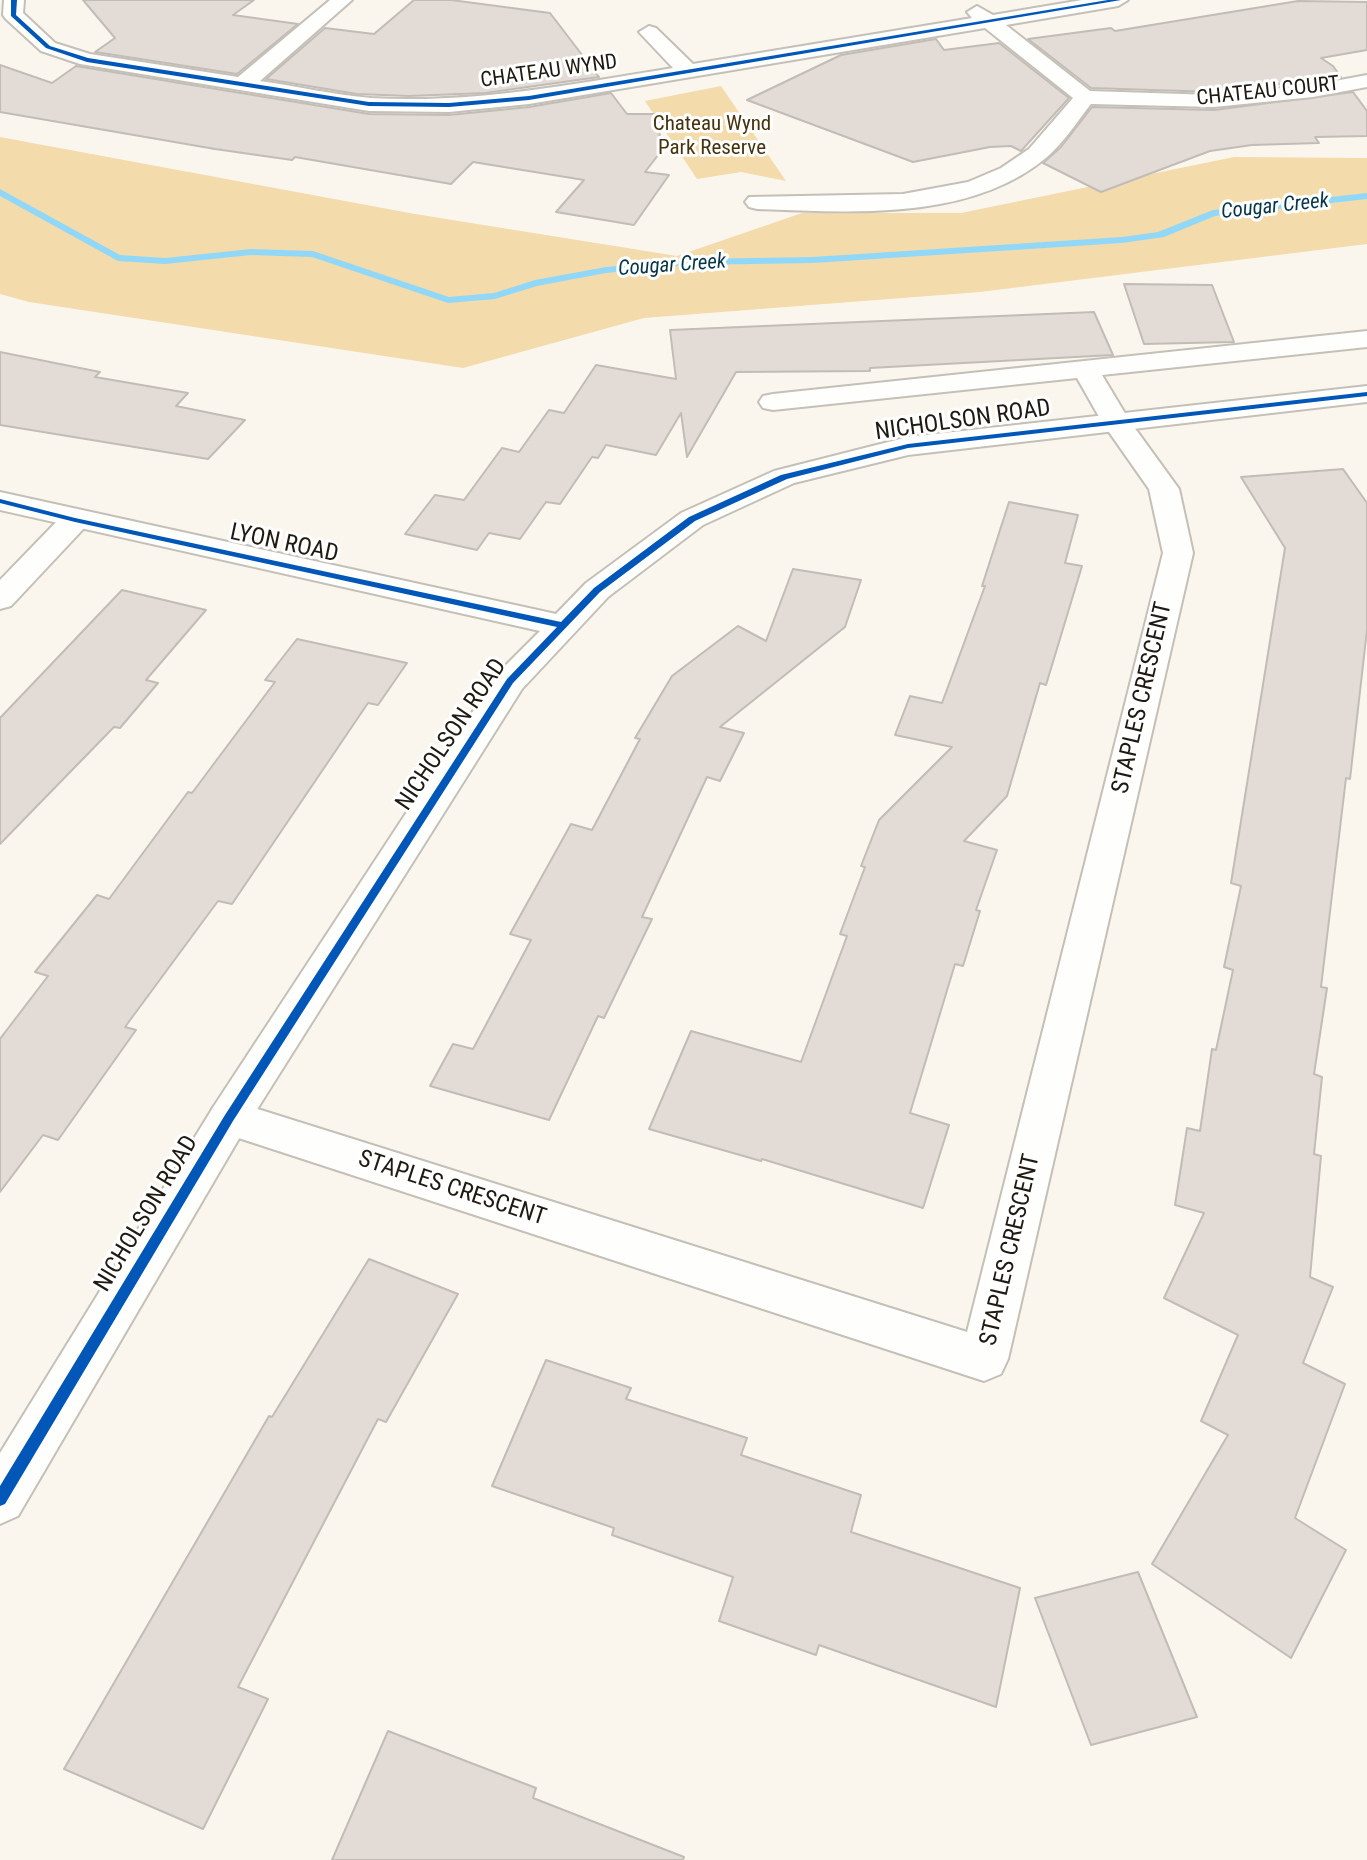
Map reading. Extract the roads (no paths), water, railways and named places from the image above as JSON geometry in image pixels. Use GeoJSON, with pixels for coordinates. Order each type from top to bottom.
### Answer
{"type":"FeatureCollection","features":[{"type":"Feature","properties":{"kind":"street"},"geometry":{"type":"LineString","coordinates":[[242,85],[342,0]]}},
{"type":"Feature","properties":{"kind":"street"},"geometry":{"type":"LineString","coordinates":[[757,202],[875,205],[986,185],[1037,155],[1085,97],[962,0]]}},
{"type":"Feature","properties":{"kind":"street","name":"CHATEAU WYND"},"geometry":{"type":"LineString","coordinates":[[8,2],[13,15],[48,47],[87,60],[369,104],[449,105],[529,97],[1118,0]]}},
{"type":"Feature","properties":{"kind":"street"},"geometry":{"type":"LineString","coordinates":[[649,32],[687,70]]}},
{"type":"Feature","properties":{"kind":"street","name":"CHATEAU COURT"},"geometry":{"type":"LineString","coordinates":[[1085,97],[1214,101],[1313,91],[1367,80]]}},
{"type":"Feature","properties":{"kind":"street","name":"NICHOLSON ROAD"},"geometry":{"type":"LineString","coordinates":[[772,402],[1367,339]]}},
{"type":"Feature","properties":{"kind":"street"},"geometry":{"type":"LineString","coordinates":[[1084,369],[1116,422]]}},
{"type":"Feature","properties":{"kind":"street","name":"NICHOLSON ROAD"},"geometry":{"type":"LineString","coordinates":[[0,1499],[229,1118],[510,681],[560,625],[597,590],[692,519],[784,477],[908,446],[1367,394]]}},
{"type":"Feature","properties":{"kind":"street","name":"STAPLES CRESCENT"},"geometry":{"type":"LineString","coordinates":[[229,1118],[984,1359],[1178,553],[1164,489],[1116,422]]}},
{"type":"Feature","properties":{"kind":"street","name":"LYON ROAD"},"geometry":{"type":"LineString","coordinates":[[0,501],[75,520],[560,625]]}},
{"type":"Feature","properties":{"kind":"street"},"geometry":{"type":"LineString","coordinates":[[0,599],[75,520]]}},
{"type":"Feature","properties":{"kind":"waterway","name":"Cougar Creek"},"geometry":{"type":"LineString","coordinates":[[0,192],[118,258],[165,261],[251,252],[313,254],[448,300],[495,296],[535,283],[606,270],[690,262],[813,260],[1122,240],[1160,235],[1213,213],[1367,196]]}},
{"type":"Feature","properties":{"kind":"park label","name":"Chateau Wynd Park Reserve"},"geometry":{"type":"Point","coordinates":[712,137]}}]}
